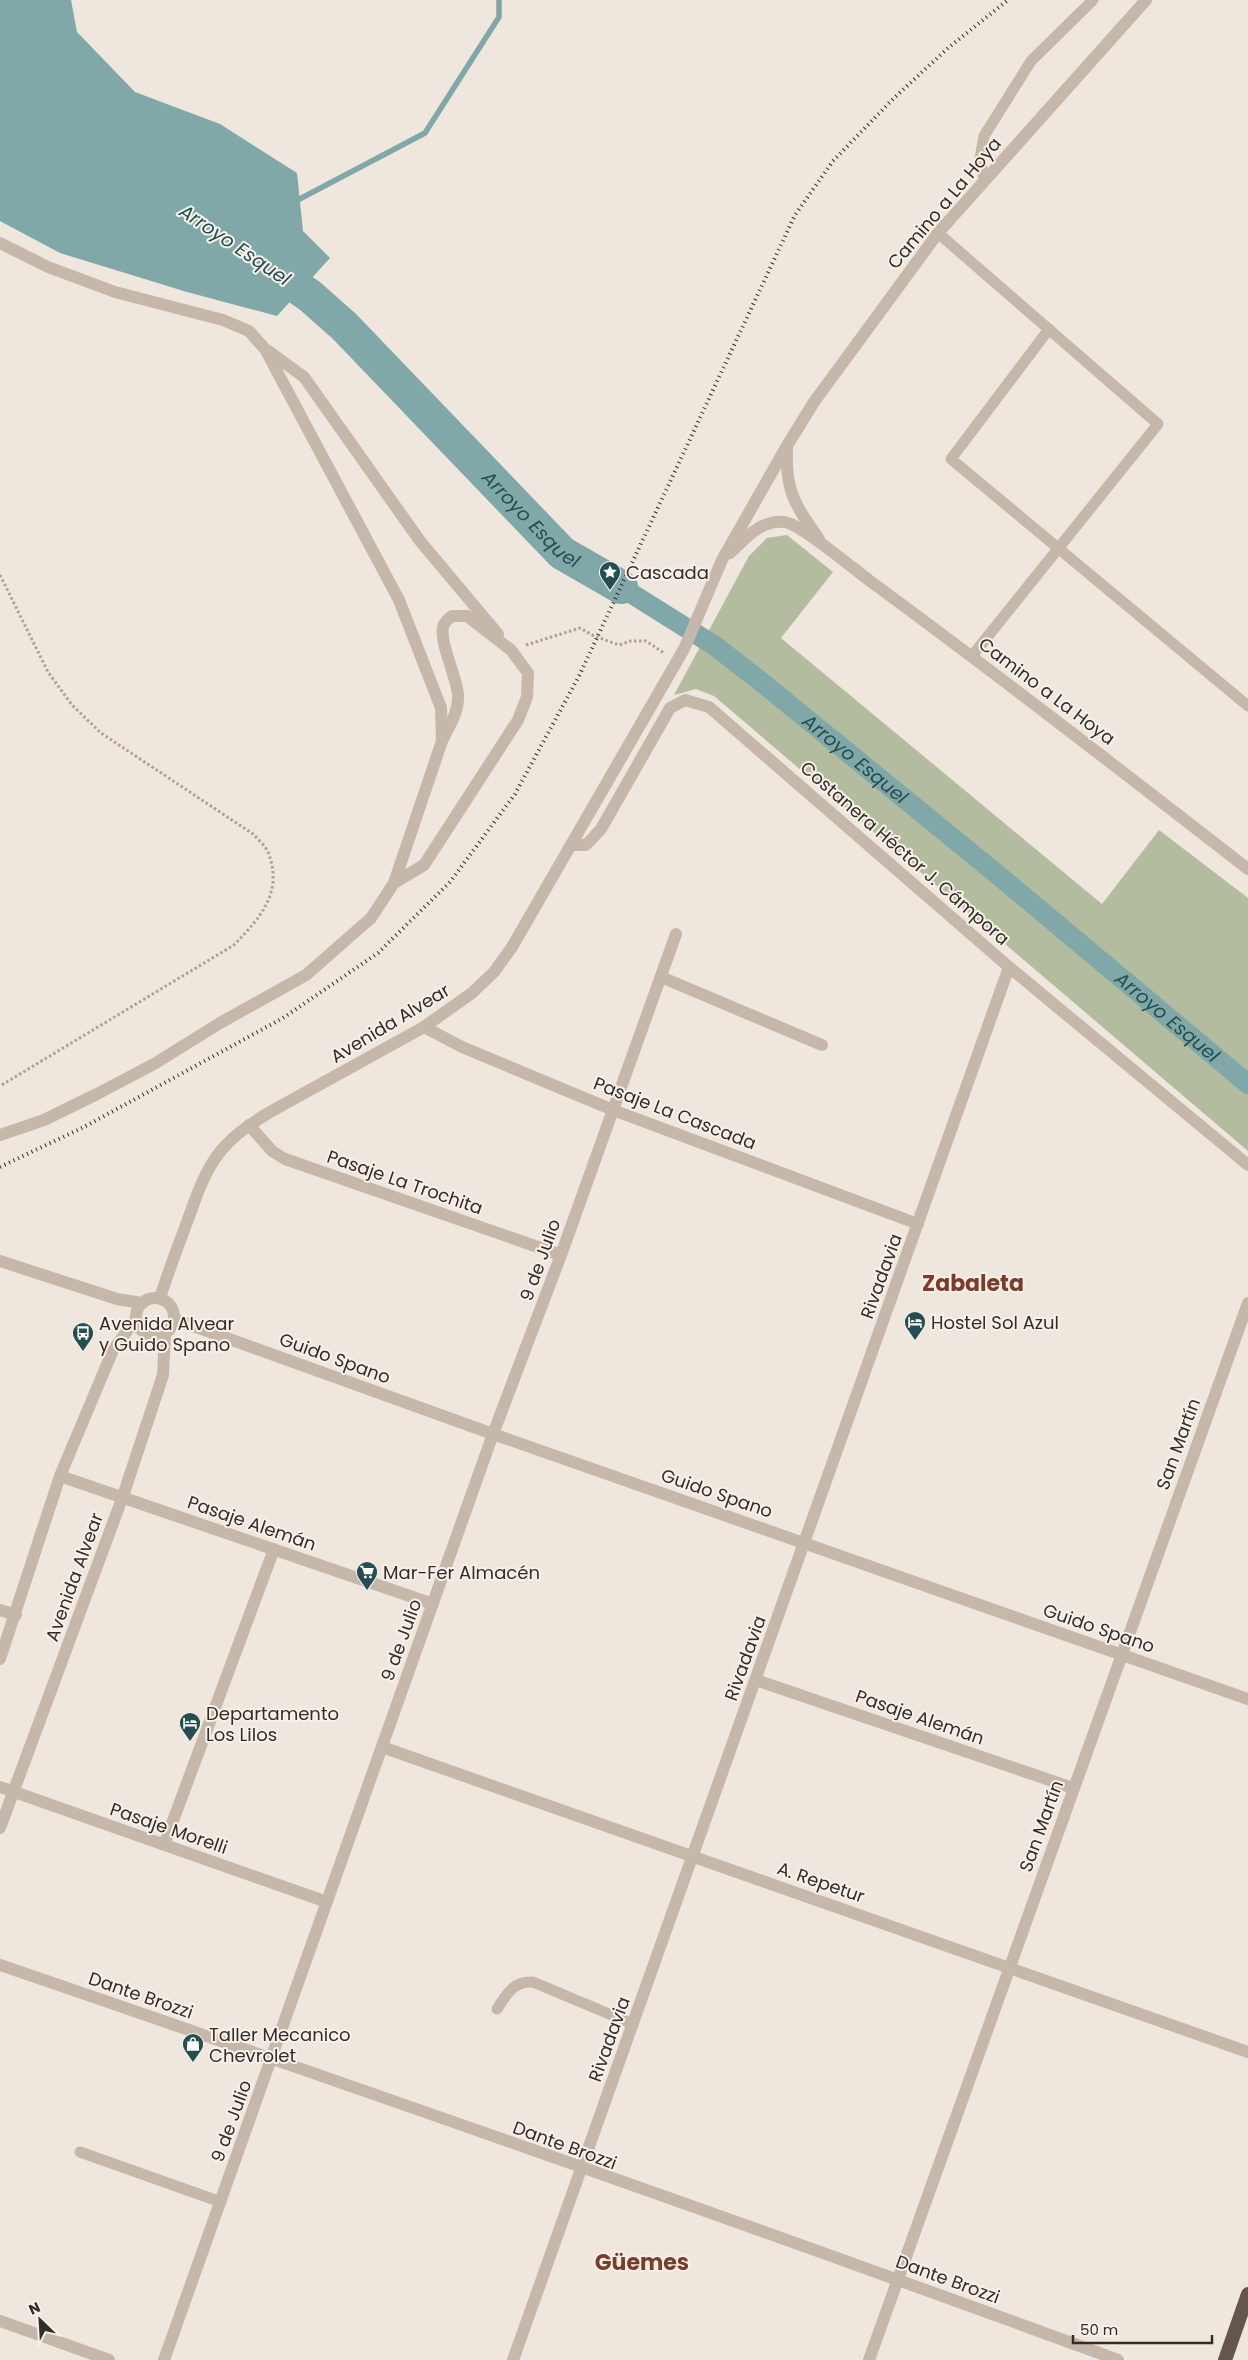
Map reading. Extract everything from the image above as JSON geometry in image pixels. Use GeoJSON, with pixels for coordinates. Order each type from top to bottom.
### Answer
{"type":"FeatureCollection","features":[{"type":"Feature","properties":{"kind":"highway"},"geometry":{"type":"LineString","coordinates":[[1225,2360],[1248,2294]]}},
{"type":"Feature","properties":{"kind":"street","name":"Camino a La Hoya"},"geometry":{"type":"LineString","coordinates":[[684,649],[722,560],[788,444],[814,402],[873,319],[938,233],[984,179],[1146,0]]}},
{"type":"Feature","properties":{"kind":"street"},"geometry":{"type":"LineString","coordinates":[[0,243],[48,267],[115,292],[223,320],[249,331],[265,348],[304,376],[420,541],[528,672],[527,697],[518,720],[424,865],[394,883]]}},
{"type":"Feature","properties":{"kind":"street"},"geometry":{"type":"LineString","coordinates":[[265,348],[399,600],[441,708],[442,741]]}},
{"type":"Feature","properties":{"kind":"street","name":"Camino a La Hoya"},"geometry":{"type":"LineString","coordinates":[[788,444],[786,471],[790,491],[797,508],[822,544]]}},
{"type":"Feature","properties":{"kind":"street","name":"Camino a La Hoya"},"geometry":{"type":"LineString","coordinates":[[722,560],[756,529],[767,523],[785,521],[822,544],[972,656],[1248,869]]}},
{"type":"Feature","properties":{"kind":"street"},"geometry":{"type":"LineString","coordinates":[[0,1135],[44,1120],[154,1064],[220,1023],[306,975],[371,918],[394,883],[442,741],[456,713],[458,696],[452,666],[442,638],[444,625],[452,616],[467,616],[511,650]]}},
{"type":"Feature","properties":{"kind":"street","name":"Avenida Alvear"},"geometry":{"type":"LineString","coordinates":[[160,1298],[203,1182],[214,1160],[226,1144],[249,1124],[424,1027],[472,993],[494,972],[512,947],[684,649]]}},
{"type":"Feature","properties":{"kind":"street","name":"Costanera Héctor J. Cámpora"},"geometry":{"type":"LineString","coordinates":[[571,845],[586,845],[594,838],[670,708],[685,700],[710,707],[1009,967],[1248,1165]]}},
{"type":"Feature","properties":{"kind":"street","name":"9 de Julio"},"geometry":{"type":"LineString","coordinates":[[164,2360],[493,1434],[561,1255],[676,934]]}},
{"type":"Feature","properties":{"kind":"street","name":"Rivadavia"},"geometry":{"type":"LineString","coordinates":[[513,2360],[1009,967]]}},
{"type":"Feature","properties":{"kind":"street"},"geometry":{"type":"LineString","coordinates":[[661,977],[822,1044]]}},
{"type":"Feature","properties":{"kind":"street","name":"Pasaje La Cascada"},"geometry":{"type":"LineString","coordinates":[[424,1027],[462,1047],[613,1110],[918,1224]]}},
{"type":"Feature","properties":{"kind":"street","name":"Pasaje La Trochita"},"geometry":{"type":"LineString","coordinates":[[249,1124],[272,1151],[285,1159],[561,1255]]}},
{"type":"Feature","properties":{"kind":"street"},"geometry":{"type":"LineString","coordinates":[[0,1261],[117,1299],[138,1312]]}},
{"type":"Feature","properties":{"kind":"street"},"geometry":{"type":"LineString","coordinates":[[0,1659],[60,1476],[113,1350],[138,1312],[150,1298],[160,1298],[171,1306],[174,1319],[171,1329],[154,1337],[149,1336],[140,1329],[138,1312]]}},
{"type":"Feature","properties":{"kind":"street","name":"San Martín"},"geometry":{"type":"LineString","coordinates":[[869,2360],[1248,1304]]}},
{"type":"Feature","properties":{"kind":"street","name":"Guido Spano"},"geometry":{"type":"LineString","coordinates":[[174,1319],[493,1434],[1248,1699]]}},
{"type":"Feature","properties":{"kind":"street","name":"Avenida Alvear"},"geometry":{"type":"LineString","coordinates":[[0,1828],[123,1496],[163,1375],[165,1333]]}},
{"type":"Feature","properties":{"kind":"street","name":"Pasaje Alemán"},"geometry":{"type":"LineString","coordinates":[[60,1476],[123,1496],[433,1604]]}},
{"type":"Feature","properties":{"kind":"street"},"geometry":{"type":"LineString","coordinates":[[164,1845],[274,1549]]}},
{"type":"Feature","properties":{"kind":"street"},"geometry":{"type":"LineString","coordinates":[[0,1610],[16,1615]]}},
{"type":"Feature","properties":{"kind":"street","name":"Pasaje Alemán"},"geometry":{"type":"LineString","coordinates":[[756,1680],[1073,1788]]}},
{"type":"Feature","properties":{"kind":"street","name":"A. Repetur"},"geometry":{"type":"LineString","coordinates":[[382,1747],[1248,2052]]}},
{"type":"Feature","properties":{"kind":"street","name":"Pasaje Morelli"},"geometry":{"type":"LineString","coordinates":[[0,1788],[327,1902]]}},
{"type":"Feature","properties":{"kind":"street","name":"Dante Brozzi"},"geometry":{"type":"LineString","coordinates":[[0,1965],[272,2058],[581,2169],[898,2279],[1118,2360]]}},
{"type":"Feature","properties":{"kind":"street"},"geometry":{"type":"LineString","coordinates":[[0,2321],[109,2360]]}},
{"type":"Feature","properties":{"kind":"lane"},"geometry":{"type":"LineString","coordinates":[[984,179],[980,158],[984,136],[1031,61],[1093,0]]}},
{"type":"Feature","properties":{"kind":"lane"},"geometry":{"type":"LineString","coordinates":[[938,233],[1158,424],[972,656]]}},
{"type":"Feature","properties":{"kind":"lane"},"geometry":{"type":"LineString","coordinates":[[1048,329],[951,459],[1248,706]]}},
{"type":"Feature","properties":{"kind":"lane"},"geometry":{"type":"LineString","coordinates":[[497,2009],[512,1986],[522,1982],[533,1982],[633,2024]]}},
{"type":"Feature","properties":{"kind":"lane"},"geometry":{"type":"LineString","coordinates":[[80,2152],[220,2202]]}},
{"type":"Feature","properties":{"kind":"path"},"geometry":{"type":"LineString","coordinates":[[0,575],[48,672],[72,705],[101,733],[253,834],[268,851],[273,874],[271,894],[260,918],[234,945],[0,1086]]}},
{"type":"Feature","properties":{"kind":"path"},"geometry":{"type":"LineString","coordinates":[[511,650],[580,628],[594,636],[619,645],[631,641],[646,641],[677,662]]}},
{"type":"Feature","properties":{"kind":"green space"},"geometry":{"type":"Polygon","coordinates":[[[787,535],[833,572],[781,638],[1102,904],[1159,830],[1248,898],[1248,1151],[714,696],[696,689],[674,695],[749,556],[767,538],[787,535]]]}},
{"type":"Feature","properties":{"kind":"water"},"geometry":{"type":"Polygon","coordinates":[[[0,0],[71,0],[77,32],[135,92],[220,124],[297,173],[303,231],[330,258],[277,316],[187,292],[60,253],[0,221],[0,0]]]}},
{"type":"Feature","properties":{"kind":"waterway"},"geometry":{"type":"LineString","coordinates":[[294,202],[425,133],[499,17],[499,0]]}},
{"type":"Feature","properties":{"kind":"waterway","name":"Arroyo Esquel"},"geometry":{"type":"LineString","coordinates":[[263,263],[310,296],[344,326],[562,553],[621,587]]}},
{"type":"Feature","properties":{"kind":"waterway","name":"Arroyo Esquel"},"geometry":{"type":"LineString","coordinates":[[621,587],[715,646],[759,680],[998,875],[1248,1084]]}},
{"type":"Feature","properties":{"kind":"railway"},"geometry":{"type":"LineString","coordinates":[[0,1167],[84,1127],[283,1018],[378,953],[450,882],[515,794],[579,676],[795,215],[833,161],[893,99],[948,48],[1008,0]]}},
{"type":"Feature","properties":{"kind":"place","name":"Cascada"},"geometry":{"type":"Point","coordinates":[610,591]}},
{"type":"Feature","properties":{"kind":"place","name":"Hostel Sol Azul"},"geometry":{"type":"Point","coordinates":[915,1341]}},
{"type":"Feature","properties":{"kind":"place","name":"Avenida Alvear y Guido Spano"},"geometry":{"type":"Point","coordinates":[83,1352]}},
{"type":"Feature","properties":{"kind":"place","name":"Mar-Fer Almacén"},"geometry":{"type":"Point","coordinates":[367,1591]}},
{"type":"Feature","properties":{"kind":"place","name":"Departamento Los Lilos"},"geometry":{"type":"Point","coordinates":[190,1742]}},
{"type":"Feature","properties":{"kind":"place","name":"Taller Mecanico Chevrolet"},"geometry":{"type":"Point","coordinates":[193,2063]}},
{"type":"Feature","properties":{"kind":"district","name":"Zabaleta"},"geometry":{"type":"Point","coordinates":[973,1283]}},
{"type":"Feature","properties":{"kind":"district","name":"Güemes"},"geometry":{"type":"Point","coordinates":[642,2262]}}]}
